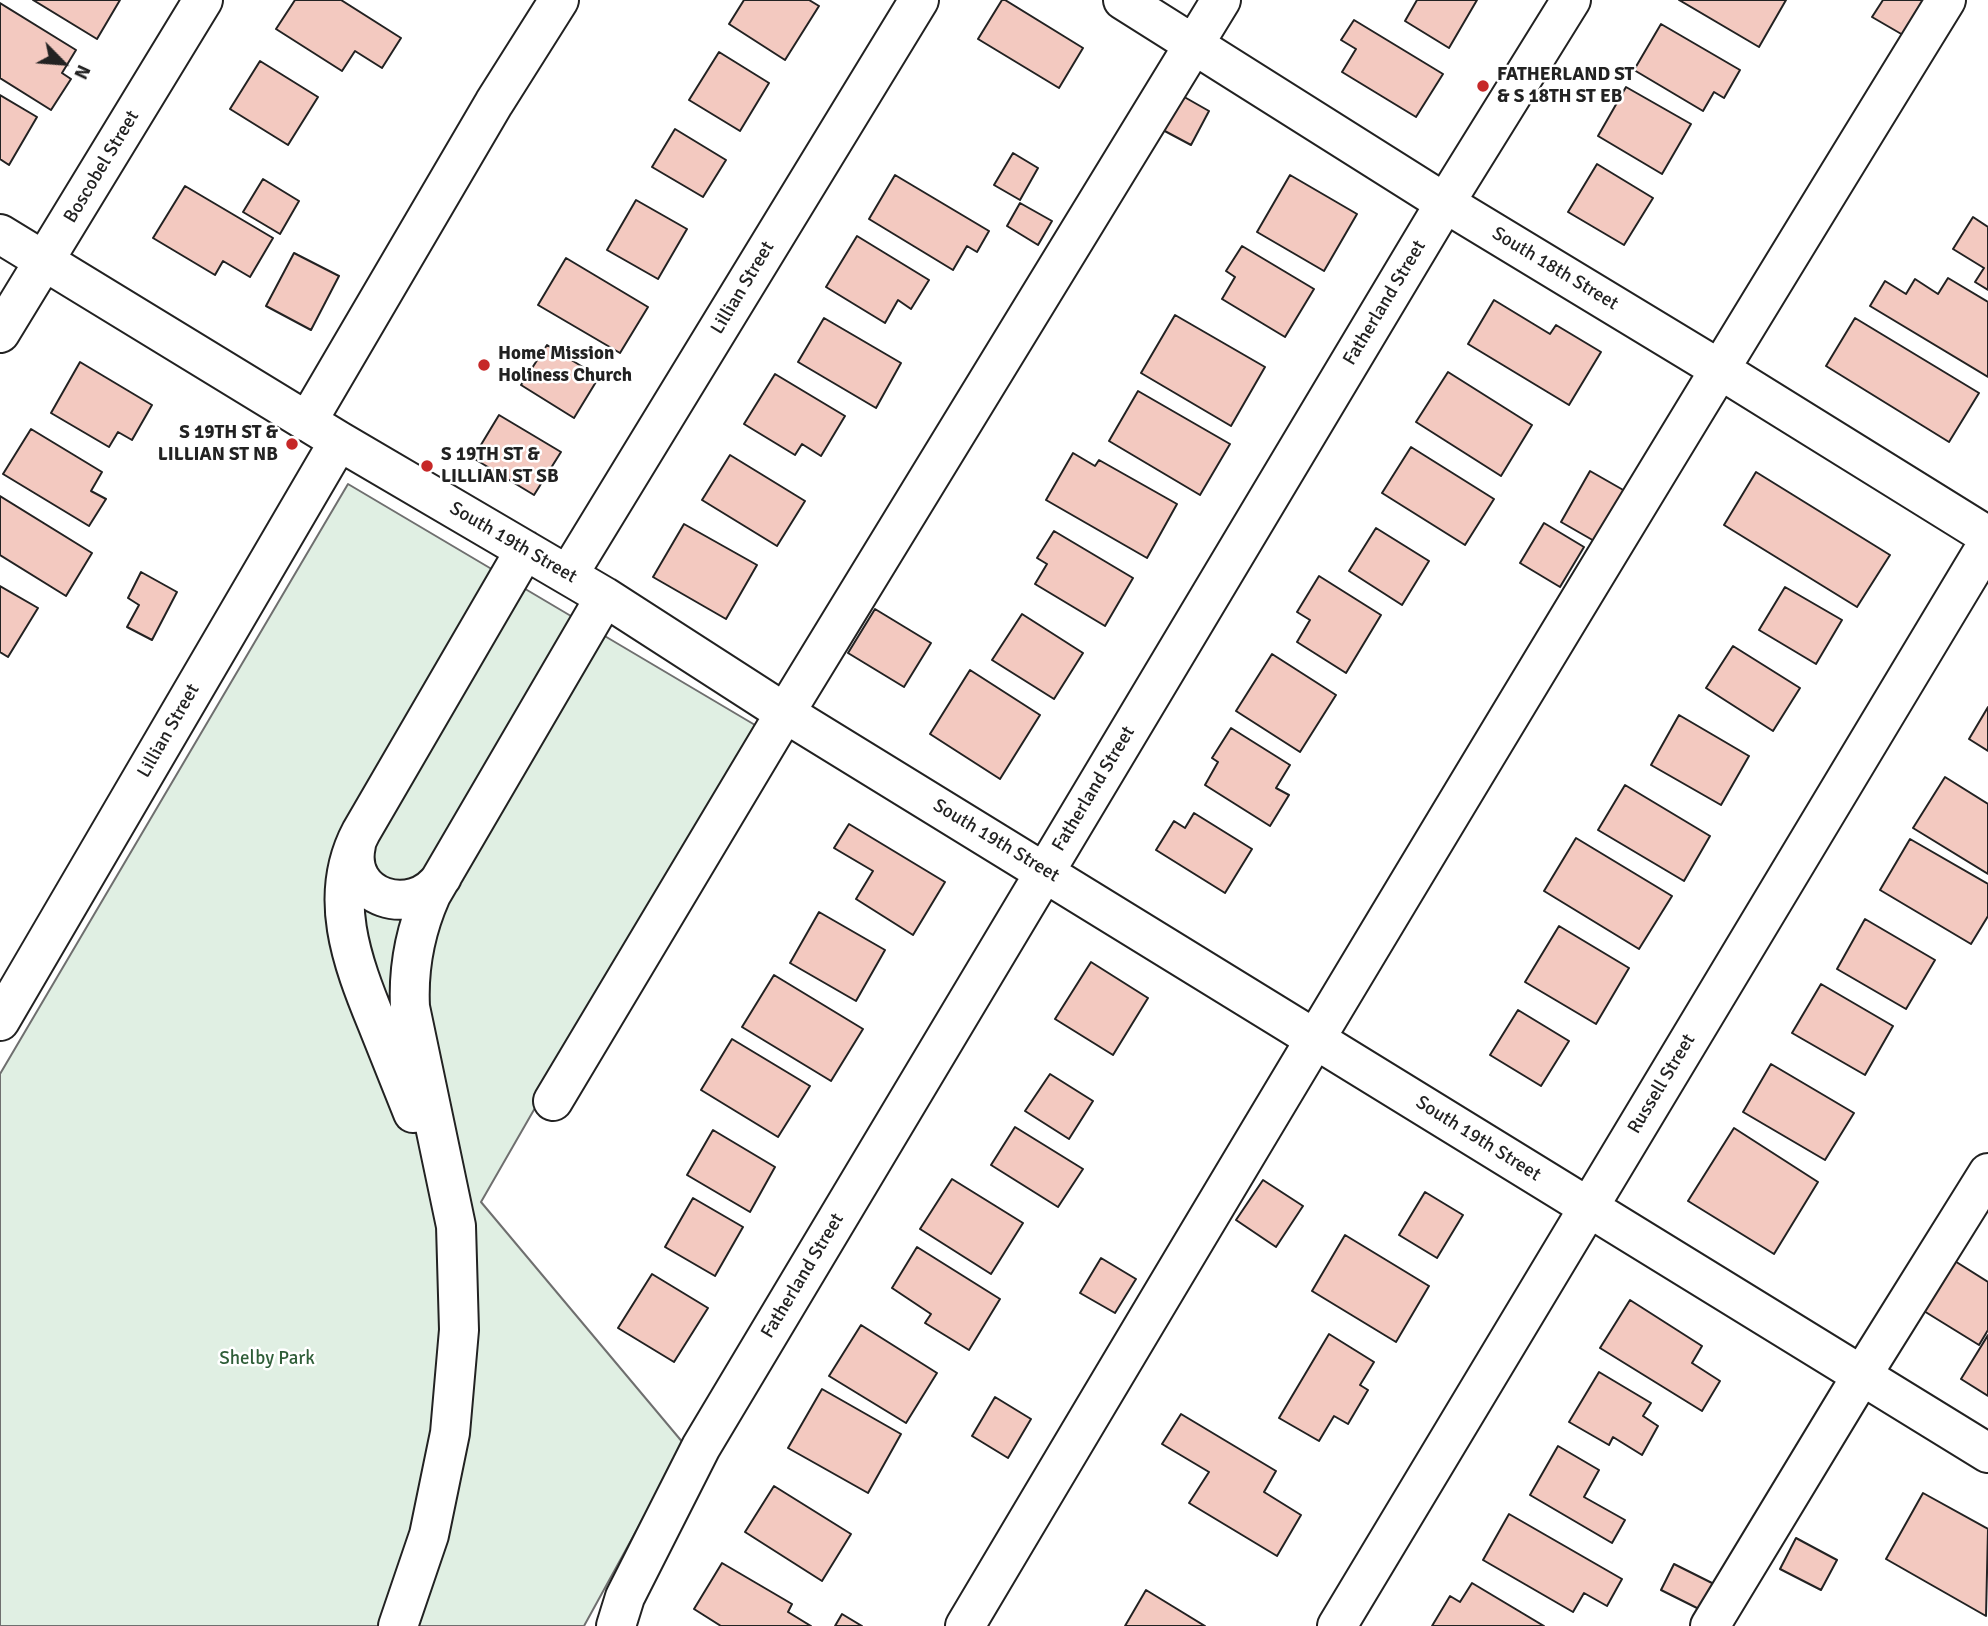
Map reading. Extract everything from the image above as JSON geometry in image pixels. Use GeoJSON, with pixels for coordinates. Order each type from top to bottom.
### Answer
{"type":"FeatureCollection","features":[{"type":"Feature","properties":{"kind":"street","name":"Boscobel Street"},"geometry":{"type":"LineString","coordinates":[[0,333],[203,0]]}},
{"type":"Feature","properties":{"kind":"street","name":"Lillian Street"},"geometry":{"type":"LineString","coordinates":[[0,1021],[323,432],[494,103],[559,0]]}},
{"type":"Feature","properties":{"kind":"street","name":"Lillian Street"},"geometry":{"type":"LineString","coordinates":[[568,575],[919,0]]}},
{"type":"Feature","properties":{"kind":"street","name":"South 18th Street"},"geometry":{"type":"LineString","coordinates":[[1123,0],[1445,203],[1988,536]]}},
{"type":"Feature","properties":{"kind":"street"},"geometry":{"type":"LineString","coordinates":[[552,1101],[785,713],[1221,0]]}},
{"type":"Feature","properties":{"kind":"street","name":"Fatherland Street"},"geometry":{"type":"LineString","coordinates":[[616,1626],[625,1597],[701,1447],[1445,203],[1571,0]]}},
{"type":"Feature","properties":{"kind":"street"},"geometry":{"type":"LineString","coordinates":[[965,1626],[1315,1038],[1719,369],[1946,0]]}},
{"type":"Feature","properties":{"kind":"street","name":"South 19th Street"},"geometry":{"type":"LineString","coordinates":[[0,234],[323,432],[605,597],[785,713],[1988,1453]]}},
{"type":"Feature","properties":{"kind":"street","name":"Russell Street"},"geometry":{"type":"LineString","coordinates":[[1337,1626],[1587,1206],[1988,543]]}},
{"type":"Feature","properties":{"kind":"street"},"geometry":{"type":"LineString","coordinates":[[456,1226],[355,970],[349,947],[345,900],[347,877],[361,832],[525,550]]}},
{"type":"Feature","properties":{"kind":"street"},"geometry":{"type":"LineString","coordinates":[[398,1626],[429,1535],[450,1433],[459,1330],[456,1226],[413,1030],[409,995],[415,938],[431,894],[605,597]]}},
{"type":"Feature","properties":{"kind":"street"},"geometry":{"type":"LineString","coordinates":[[361,832],[354,854],[355,864],[362,880],[379,895],[401,901],[417,898],[432,889],[443,875]]}},
{"type":"Feature","properties":{"kind":"street"},"geometry":{"type":"LineString","coordinates":[[1710,1626],[1861,1375],[1988,1172]]}},
{"type":"Feature","properties":{"kind":"green space","name":"Shelby Park"},"geometry":{"type":"Polygon","coordinates":[[[348,484],[755,725],[481,1202],[684,1444],[584,1626],[0,1626],[0,1074],[348,484]]]}},
{"type":"Feature","properties":{"kind":"building"},"geometry":{"type":"Polygon","coordinates":[[[33,0],[120,0],[97,39],[33,0]]]}},
{"type":"Feature","properties":{"kind":"building"},"geometry":{"type":"Polygon","coordinates":[[[295,0],[341,0],[401,38],[382,68],[355,51],[342,71],[276,29],[295,0]]]}},
{"type":"Feature","properties":{"kind":"building"},"geometry":{"type":"Polygon","coordinates":[[[744,0],[809,0],[819,6],[785,60],[729,24],[744,0]]]}},
{"type":"Feature","properties":{"kind":"building"},"geometry":{"type":"Polygon","coordinates":[[[1002,0],[1083,48],[1059,88],[978,39],[1002,0]]]}},
{"type":"Feature","properties":{"kind":"building"},"geometry":{"type":"Polygon","coordinates":[[[1417,0],[1477,0],[1449,48],[1405,21],[1417,0]]]}},
{"type":"Feature","properties":{"kind":"building"},"geometry":{"type":"Polygon","coordinates":[[[1679,0],[1786,0],[1759,47],[1679,0]]]}},
{"type":"Feature","properties":{"kind":"building"},"geometry":{"type":"Polygon","coordinates":[[[1883,0],[1924,0],[1903,35],[1872,17],[1883,0]]]}},
{"type":"Feature","properties":{"kind":"building"},"geometry":{"type":"Polygon","coordinates":[[[0,3],[76,50],[62,73],[71,79],[51,110],[0,78],[0,3]]]}},
{"type":"Feature","properties":{"kind":"building"},"geometry":{"type":"Polygon","coordinates":[[[1354,20],[1443,74],[1416,117],[1342,72],[1356,49],[1341,40],[1354,20]]]}},
{"type":"Feature","properties":{"kind":"building"},"geometry":{"type":"Polygon","coordinates":[[[1661,24],[1740,70],[1724,98],[1714,92],[1703,111],[1634,70],[1661,24]]]}},
{"type":"Feature","properties":{"kind":"building"},"geometry":{"type":"Polygon","coordinates":[[[719,52],[769,83],[740,131],[689,100],[719,52]]]}},
{"type":"Feature","properties":{"kind":"building"},"geometry":{"type":"Polygon","coordinates":[[[260,61],[318,97],[288,145],[230,109],[260,61]]]}},
{"type":"Feature","properties":{"kind":"building"},"geometry":{"type":"Polygon","coordinates":[[[1626,87],[1691,124],[1662,174],[1598,136],[1626,87]]]}},
{"type":"Feature","properties":{"kind":"building"},"geometry":{"type":"Polygon","coordinates":[[[1179,94],[1209,111],[1191,145],[1161,129],[1179,94]]]}},
{"type":"Feature","properties":{"kind":"building"},"geometry":{"type":"Polygon","coordinates":[[[0,95],[37,117],[9,165],[0,159],[0,95]]]}},
{"type":"Feature","properties":{"kind":"building"},"geometry":{"type":"Polygon","coordinates":[[[675,129],[726,160],[703,197],[652,167],[675,129]]]}},
{"type":"Feature","properties":{"kind":"building"},"geometry":{"type":"Polygon","coordinates":[[[1013,153],[1038,168],[1020,200],[994,185],[1013,153]]]}},
{"type":"Feature","properties":{"kind":"building"},"geometry":{"type":"Polygon","coordinates":[[[1597,164],[1653,198],[1624,245],[1568,212],[1597,164]]]}},
{"type":"Feature","properties":{"kind":"building"},"geometry":{"type":"Polygon","coordinates":[[[895,175],[989,231],[977,252],[967,246],[953,270],[869,219],[895,175]]]}},
{"type":"Feature","properties":{"kind":"building"},"geometry":{"type":"Polygon","coordinates":[[[1290,175],[1357,214],[1324,271],[1257,232],[1290,175]]]}},
{"type":"Feature","properties":{"kind":"building"},"geometry":{"type":"Polygon","coordinates":[[[263,179],[299,201],[280,234],[243,212],[263,179]]]}},
{"type":"Feature","properties":{"kind":"building"},"geometry":{"type":"Polygon","coordinates":[[[185,186],[273,238],[250,277],[223,261],[215,275],[153,238],[185,186]]]}},
{"type":"Feature","properties":{"kind":"building"},"geometry":{"type":"Polygon","coordinates":[[[636,200],[687,229],[658,279],[607,250],[636,200]]]}},
{"type":"Feature","properties":{"kind":"building"},"geometry":{"type":"Polygon","coordinates":[[[1020,203],[1052,221],[1038,245],[1007,226],[1020,203]]]}},
{"type":"Feature","properties":{"kind":"building"},"geometry":{"type":"Polygon","coordinates":[[[1973,217],[1988,227],[1988,290],[1975,282],[1984,268],[1953,249],[1973,217]]]}},
{"type":"Feature","properties":{"kind":"building"},"geometry":{"type":"Polygon","coordinates":[[[857,236],[929,280],[911,309],[898,300],[885,323],[826,287],[857,236]]]}},
{"type":"Feature","properties":{"kind":"building"},"geometry":{"type":"Polygon","coordinates":[[[1242,246],[1314,289],[1285,337],[1222,299],[1235,277],[1226,271],[1242,246]]]}},
{"type":"Feature","properties":{"kind":"building"},"geometry":{"type":"Polygon","coordinates":[[[294,253],[339,276],[311,330],[266,306],[294,253]]]}},
{"type":"Feature","properties":{"kind":"building"},"geometry":{"type":"Polygon","coordinates":[[[566,258],[648,307],[620,353],[538,305],[566,258]]]}},
{"type":"Feature","properties":{"kind":"building"},"geometry":{"type":"Polygon","coordinates":[[[1948,278],[1988,302],[1988,377],[1870,306],[1885,281],[1906,294],[1915,279],[1938,294],[1948,278]]]}},
{"type":"Feature","properties":{"kind":"building"},"geometry":{"type":"Polygon","coordinates":[[[1494,300],[1550,334],[1556,325],[1601,352],[1569,405],[1468,344],[1494,300]]]}},
{"type":"Feature","properties":{"kind":"building"},"geometry":{"type":"Polygon","coordinates":[[[1175,315],[1265,367],[1231,426],[1141,373],[1175,315]]]}},
{"type":"Feature","properties":{"kind":"building"},"geometry":{"type":"Polygon","coordinates":[[[824,318],[901,363],[876,408],[798,362],[824,318]]]}},
{"type":"Feature","properties":{"kind":"building"},"geometry":{"type":"Polygon","coordinates":[[[1855,318],[1979,393],[1949,442],[1826,366],[1855,318]]]}},
{"type":"Feature","properties":{"kind":"building"},"geometry":{"type":"Polygon","coordinates":[[[547,345],[599,377],[574,418],[521,385],[547,345]]]}},
{"type":"Feature","properties":{"kind":"building"},"geometry":{"type":"Polygon","coordinates":[[[80,362],[152,405],[132,440],[118,432],[109,447],[51,413],[80,362]]]}},
{"type":"Feature","properties":{"kind":"building"},"geometry":{"type":"Polygon","coordinates":[[[1448,372],[1532,425],[1501,476],[1416,422],[1448,372]]]}},
{"type":"Feature","properties":{"kind":"building"},"geometry":{"type":"Polygon","coordinates":[[[775,374],[845,416],[821,456],[802,444],[795,455],[744,424],[775,374]]]}},
{"type":"Feature","properties":{"kind":"building"},"geometry":{"type":"Polygon","coordinates":[[[1138,391],[1230,444],[1200,495],[1109,441],[1138,391]]]}},
{"type":"Feature","properties":{"kind":"building"},"geometry":{"type":"Polygon","coordinates":[[[499,415],[561,452],[534,495],[473,458],[499,415]]]}},
{"type":"Feature","properties":{"kind":"building"},"geometry":{"type":"Polygon","coordinates":[[[31,429],[102,472],[91,491],[106,499],[89,526],[3,474],[31,429]]]}},
{"type":"Feature","properties":{"kind":"building"},"geometry":{"type":"Polygon","coordinates":[[[1411,447],[1494,499],[1465,545],[1382,493],[1411,447]]]}},
{"type":"Feature","properties":{"kind":"building"},"geometry":{"type":"Polygon","coordinates":[[[1073,453],[1095,466],[1099,460],[1177,504],[1147,558],[1046,500],[1073,453]]]}},
{"type":"Feature","properties":{"kind":"building"},"geometry":{"type":"Polygon","coordinates":[[[730,455],[805,501],[777,546],[702,500],[730,455]]]}},
{"type":"Feature","properties":{"kind":"building"},"geometry":{"type":"Polygon","coordinates":[[[1590,471],[1632,495],[1603,546],[1561,522],[1590,471]]]}},
{"type":"Feature","properties":{"kind":"building"},"geometry":{"type":"Polygon","coordinates":[[[1756,472],[1890,555],[1857,607],[1724,525],[1756,472]]]}},
{"type":"Feature","properties":{"kind":"building"},"geometry":{"type":"Polygon","coordinates":[[[0,496],[92,553],[66,596],[0,555],[0,496]]]}},
{"type":"Feature","properties":{"kind":"building"},"geometry":{"type":"Polygon","coordinates":[[[1544,523],[1584,547],[1560,587],[1520,563],[1544,523]]]}},
{"type":"Feature","properties":{"kind":"building"},"geometry":{"type":"Polygon","coordinates":[[[684,524],[757,565],[726,619],[653,577],[684,524]]]}},
{"type":"Feature","properties":{"kind":"building"},"geometry":{"type":"Polygon","coordinates":[[[1376,528],[1429,561],[1402,605],[1349,571],[1376,528]]]}},
{"type":"Feature","properties":{"kind":"building"},"geometry":{"type":"Polygon","coordinates":[[[1054,531],[1133,578],[1105,626],[1035,584],[1047,564],[1037,558],[1054,531]]]}},
{"type":"Feature","properties":{"kind":"building"},"geometry":{"type":"Polygon","coordinates":[[[141,572],[177,592],[152,640],[127,627],[139,605],[128,598],[141,572]]]}},
{"type":"Feature","properties":{"kind":"building"},"geometry":{"type":"Polygon","coordinates":[[[1319,576],[1381,615],[1346,673],[1297,642],[1310,620],[1297,612],[1319,576]]]}},
{"type":"Feature","properties":{"kind":"building"},"geometry":{"type":"Polygon","coordinates":[[[0,586],[38,608],[8,657],[0,652],[0,586]]]}},
{"type":"Feature","properties":{"kind":"building"},"geometry":{"type":"Polygon","coordinates":[[[1785,587],[1842,620],[1816,664],[1759,630],[1785,587]]]}},
{"type":"Feature","properties":{"kind":"building"},"geometry":{"type":"Polygon","coordinates":[[[875,609],[931,643],[904,687],[848,653],[875,609]]]}},
{"type":"Feature","properties":{"kind":"building"},"geometry":{"type":"Polygon","coordinates":[[[1022,614],[1083,653],[1054,699],[992,660],[1022,614]]]}},
{"type":"Feature","properties":{"kind":"building"},"geometry":{"type":"Polygon","coordinates":[[[1733,646],[1800,688],[1773,731],[1706,688],[1733,646]]]}},
{"type":"Feature","properties":{"kind":"building"},"geometry":{"type":"Polygon","coordinates":[[[1272,654],[1336,695],[1300,752],[1236,711],[1272,654]]]}},
{"type":"Feature","properties":{"kind":"building"},"geometry":{"type":"Polygon","coordinates":[[[970,670],[1040,715],[1000,779],[930,734],[970,670]]]}},
{"type":"Feature","properties":{"kind":"building"},"geometry":{"type":"Polygon","coordinates":[[[1988,707],[1988,751],[1969,739],[1988,707]]]}},
{"type":"Feature","properties":{"kind":"building"},"geometry":{"type":"Polygon","coordinates":[[[1679,715],[1749,756],[1721,805],[1651,765],[1679,715]]]}},
{"type":"Feature","properties":{"kind":"building"},"geometry":{"type":"Polygon","coordinates":[[[1231,728],[1290,765],[1276,788],[1289,795],[1270,826],[1205,785],[1218,762],[1212,758],[1231,728]]]}},
{"type":"Feature","properties":{"kind":"building"},"geometry":{"type":"Polygon","coordinates":[[[1945,777],[1988,804],[1988,874],[1913,828],[1945,777]]]}},
{"type":"Feature","properties":{"kind":"building"},"geometry":{"type":"Polygon","coordinates":[[[1625,785],[1710,836],[1684,881],[1598,830],[1625,785]]]}},
{"type":"Feature","properties":{"kind":"building"},"geometry":{"type":"Polygon","coordinates":[[[1194,813],[1252,849],[1225,893],[1156,850],[1174,821],[1185,828],[1194,813]]]}},
{"type":"Feature","properties":{"kind":"building"},"geometry":{"type":"Polygon","coordinates":[[[849,824],[945,882],[913,935],[856,899],[873,871],[834,848],[849,824]]]}},
{"type":"Feature","properties":{"kind":"building"},"geometry":{"type":"Polygon","coordinates":[[[1576,838],[1672,896],[1639,949],[1544,891],[1576,838]]]}},
{"type":"Feature","properties":{"kind":"building"},"geometry":{"type":"Polygon","coordinates":[[[1910,839],[1988,884],[1988,916],[1971,944],[1880,890],[1910,839]]]}},
{"type":"Feature","properties":{"kind":"building"},"geometry":{"type":"Polygon","coordinates":[[[819,912],[885,950],[856,1001],[790,963],[819,912]]]}},
{"type":"Feature","properties":{"kind":"building"},"geometry":{"type":"Polygon","coordinates":[[[1865,919],[1935,960],[1906,1009],[1837,969],[1865,919]]]}},
{"type":"Feature","properties":{"kind":"building"},"geometry":{"type":"Polygon","coordinates":[[[1559,926],[1629,968],[1596,1024],[1525,982],[1559,926]]]}},
{"type":"Feature","properties":{"kind":"building"},"geometry":{"type":"Polygon","coordinates":[[[1091,962],[1148,998],[1113,1055],[1055,1019],[1091,962]]]}},
{"type":"Feature","properties":{"kind":"building"},"geometry":{"type":"Polygon","coordinates":[[[774,975],[863,1029],[831,1081],[742,1027],[774,975]]]}},
{"type":"Feature","properties":{"kind":"building"},"geometry":{"type":"Polygon","coordinates":[[[1821,984],[1893,1026],[1865,1075],[1792,1033],[1821,984]]]}},
{"type":"Feature","properties":{"kind":"building"},"geometry":{"type":"Polygon","coordinates":[[[1518,1010],[1569,1041],[1541,1086],[1490,1055],[1518,1010]]]}},
{"type":"Feature","properties":{"kind":"building"},"geometry":{"type":"Polygon","coordinates":[[[732,1039],[810,1086],[778,1137],[701,1090],[732,1039]]]}},
{"type":"Feature","properties":{"kind":"building"},"geometry":{"type":"Polygon","coordinates":[[[1771,1064],[1854,1113],[1825,1160],[1743,1112],[1771,1064]]]}},
{"type":"Feature","properties":{"kind":"building"},"geometry":{"type":"Polygon","coordinates":[[[1050,1074],[1093,1101],[1069,1139],[1025,1111],[1050,1074]]]}},
{"type":"Feature","properties":{"kind":"building"},"geometry":{"type":"Polygon","coordinates":[[[1015,1127],[1083,1169],[1058,1207],[991,1165],[1015,1127]]]}},
{"type":"Feature","properties":{"kind":"building"},"geometry":{"type":"Polygon","coordinates":[[[1734,1128],[1818,1182],[1774,1254],[1688,1201],[1734,1128]]]}},
{"type":"Feature","properties":{"kind":"building"},"geometry":{"type":"Polygon","coordinates":[[[713,1130],[775,1167],[750,1212],[687,1175],[713,1130]]]}},
{"type":"Feature","properties":{"kind":"building"},"geometry":{"type":"Polygon","coordinates":[[[952,1179],[1023,1223],[991,1274],[920,1229],[952,1179]]]}},
{"type":"Feature","properties":{"kind":"building"},"geometry":{"type":"Polygon","coordinates":[[[1263,1180],[1303,1206],[1276,1247],[1236,1220],[1263,1180]]]}},
{"type":"Feature","properties":{"kind":"building"},"geometry":{"type":"Polygon","coordinates":[[[1425,1192],[1463,1215],[1437,1258],[1399,1235],[1425,1192]]]}},
{"type":"Feature","properties":{"kind":"building"},"geometry":{"type":"Polygon","coordinates":[[[693,1198],[743,1227],[715,1276],[665,1247],[693,1198]]]}},
{"type":"Feature","properties":{"kind":"building"},"geometry":{"type":"Polygon","coordinates":[[[1345,1235],[1429,1286],[1396,1342],[1312,1291],[1345,1235]]]}},
{"type":"Feature","properties":{"kind":"building"},"geometry":{"type":"Polygon","coordinates":[[[917,1247],[1000,1299],[969,1350],[925,1323],[931,1314],[892,1288],[917,1247]]]}},
{"type":"Feature","properties":{"kind":"building"},"geometry":{"type":"Polygon","coordinates":[[[1101,1258],[1136,1279],[1115,1313],[1080,1293],[1101,1258]]]}},
{"type":"Feature","properties":{"kind":"building"},"geometry":{"type":"Polygon","coordinates":[[[1950,1258],[1988,1282],[1988,1330],[1979,1345],[1919,1308],[1950,1258]]]}},
{"type":"Feature","properties":{"kind":"building"},"geometry":{"type":"Polygon","coordinates":[[[652,1274],[708,1308],[674,1362],[618,1328],[652,1274]]]}},
{"type":"Feature","properties":{"kind":"building"},"geometry":{"type":"Polygon","coordinates":[[[1630,1300],[1702,1346],[1692,1363],[1720,1381],[1702,1411],[1600,1348],[1630,1300]]]}},
{"type":"Feature","properties":{"kind":"building"},"geometry":{"type":"Polygon","coordinates":[[[861,1325],[937,1373],[906,1423],[829,1376],[861,1325]]]}},
{"type":"Feature","properties":{"kind":"building"},"geometry":{"type":"Polygon","coordinates":[[[1329,1334],[1374,1362],[1360,1385],[1368,1390],[1348,1424],[1334,1416],[1319,1441],[1279,1418],[1329,1334]]]}},
{"type":"Feature","properties":{"kind":"building"},"geometry":{"type":"Polygon","coordinates":[[[1988,1335],[1988,1396],[1961,1379],[1988,1335]]]}},
{"type":"Feature","properties":{"kind":"building"},"geometry":{"type":"Polygon","coordinates":[[[1599,1372],[1651,1403],[1643,1416],[1658,1426],[1642,1455],[1613,1437],[1609,1445],[1569,1422],[1599,1372]]]}},
{"type":"Feature","properties":{"kind":"building"},"geometry":{"type":"Polygon","coordinates":[[[822,1389],[901,1434],[868,1493],[788,1448],[822,1389]]]}},
{"type":"Feature","properties":{"kind":"building"},"geometry":{"type":"Polygon","coordinates":[[[995,1397],[1031,1419],[1008,1458],[972,1436],[995,1397]]]}},
{"type":"Feature","properties":{"kind":"building"},"geometry":{"type":"Polygon","coordinates":[[[1181,1414],[1276,1471],[1264,1492],[1301,1515],[1277,1556],[1189,1503],[1209,1472],[1162,1444],[1181,1414]]]}},
{"type":"Feature","properties":{"kind":"building"},"geometry":{"type":"Polygon","coordinates":[[[1558,1446],[1599,1470],[1584,1497],[1625,1520],[1612,1543],[1530,1495],[1558,1446]]]}},
{"type":"Feature","properties":{"kind":"building"},"geometry":{"type":"Polygon","coordinates":[[[774,1486],[851,1534],[822,1581],[745,1532],[774,1486]]]}},
{"type":"Feature","properties":{"kind":"building"},"geometry":{"type":"Polygon","coordinates":[[[1923,1493],[1988,1529],[1986,1616],[1886,1559],[1923,1493]]]}},
{"type":"Feature","properties":{"kind":"building"},"geometry":{"type":"Polygon","coordinates":[[[1509,1514],[1622,1579],[1607,1606],[1584,1593],[1573,1612],[1483,1560],[1509,1514]]]}},
{"type":"Feature","properties":{"kind":"building"},"geometry":{"type":"Polygon","coordinates":[[[1796,1538],[1837,1560],[1821,1590],[1780,1569],[1796,1538]]]}},
{"type":"Feature","properties":{"kind":"building"},"geometry":{"type":"Polygon","coordinates":[[[722,1563],[792,1604],[788,1612],[811,1626],[721,1626],[694,1609],[722,1563]]]}},
{"type":"Feature","properties":{"kind":"building"},"geometry":{"type":"Polygon","coordinates":[[[1674,1564],[1716,1585],[1703,1611],[1661,1590],[1674,1564]]]}},
{"type":"Feature","properties":{"kind":"building"},"geometry":{"type":"Polygon","coordinates":[[[1472,1583],[1544,1626],[1432,1626],[1450,1596],[1460,1602],[1472,1583]]]}},
{"type":"Feature","properties":{"kind":"building"},"geometry":{"type":"Polygon","coordinates":[[[1146,1590],[1205,1626],[1125,1626],[1146,1590]]]}},
{"type":"Feature","properties":{"kind":"building"},"geometry":{"type":"Polygon","coordinates":[[[842,1614],[862,1626],[835,1626],[842,1614]]]}},
{"type":"Feature","properties":{"kind":"place","name":"FATHERLAND ST & S 18TH ST EB"},"geometry":{"type":"Point","coordinates":[1483,86]}},
{"type":"Feature","properties":{"kind":"place","name":"Home Mission Holiness Church"},"geometry":{"type":"Point","coordinates":[484,365]}},
{"type":"Feature","properties":{"kind":"place","name":"S 19TH ST & LILLIAN ST NB"},"geometry":{"type":"Point","coordinates":[292,444]}},
{"type":"Feature","properties":{"kind":"place","name":"S 19TH ST & LILLIAN ST SB"},"geometry":{"type":"Point","coordinates":[427,466]}}]}
